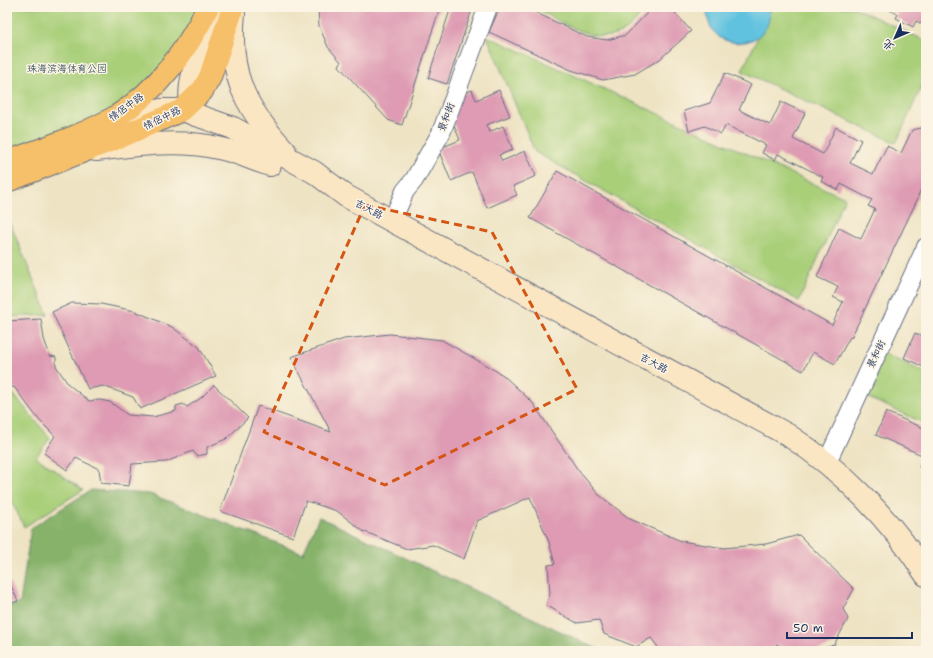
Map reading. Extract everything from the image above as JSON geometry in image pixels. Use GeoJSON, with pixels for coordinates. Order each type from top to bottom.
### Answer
{"type":"FeatureCollection","features":[{"type":"Feature","properties":{"kind":"highway","name":"情侶中路"},"geometry":{"type":"LineString","coordinates":[[7,162],[97,126],[135,103],[163,75],[197,30],[208,7]]}},
{"type":"Feature","properties":{"kind":"highway","name":"情侣中路"},"geometry":{"type":"LineString","coordinates":[[79,153],[189,109],[210,77],[234,7]]}},
{"type":"Feature","properties":{"kind":"highway"},"geometry":{"type":"LineString","coordinates":[[7,181],[79,153]]}},
{"type":"Feature","properties":{"kind":"main road"},"geometry":{"type":"LineString","coordinates":[[213,7],[190,86],[189,109],[199,122],[226,141],[270,166]]}},
{"type":"Feature","properties":{"kind":"main road"},"geometry":{"type":"LineString","coordinates":[[234,7],[232,32],[237,78],[248,101],[262,123],[294,161]]}},
{"type":"Feature","properties":{"kind":"main road","name":"吉大路"},"geometry":{"type":"LineString","coordinates":[[97,126],[161,110],[189,109],[233,128],[294,161],[314,172],[346,196],[788,435],[827,462],[846,479],[892,529],[926,575]]}},
{"type":"Feature","properties":{"kind":"main road"},"geometry":{"type":"LineString","coordinates":[[79,153],[148,144],[193,145],[219,148],[270,166]]}},
{"type":"Feature","properties":{"kind":"main road","name":"吉大路"},"geometry":{"type":"LineString","coordinates":[[270,166],[308,184],[346,196]]}},
{"type":"Feature","properties":{"kind":"street","name":"景和街"},"geometry":{"type":"LineString","coordinates":[[392,221],[405,191],[414,180],[441,133],[488,7]]}},
{"type":"Feature","properties":{"kind":"street","name":"景和街"},"geometry":{"type":"LineString","coordinates":[[827,462],[926,247]]}},
{"type":"Feature","properties":{"kind":"highlighted area"},"geometry":{"type":"Polygon","coordinates":[[[365,205],[492,232],[577,389],[385,485],[264,432],[365,205]]]}},
{"type":"Feature","properties":{"kind":"green space","name":"珠海滨海体育公园"},"geometry":{"type":"Polygon","coordinates":[[[7,7],[199,7],[182,43],[125,106],[7,158],[7,7]]]}},
{"type":"Feature","properties":{"kind":"green space"},"geometry":{"type":"Polygon","coordinates":[[[533,7],[648,7],[625,31],[611,36],[600,36],[588,34],[564,24],[533,7]]]}},
{"type":"Feature","properties":{"kind":"green space"},"geometry":{"type":"Polygon","coordinates":[[[772,7],[853,7],[926,41],[926,77],[896,143],[742,71],[772,7]]]}},
{"type":"Feature","properties":{"kind":"green space"},"geometry":{"type":"Polygon","coordinates":[[[487,36],[845,198],[799,301],[535,152],[487,36]]]}},
{"type":"Feature","properties":{"kind":"green space"},"geometry":{"type":"Polygon","coordinates":[[[7,216],[48,315],[7,317],[7,216]]]}},
{"type":"Feature","properties":{"kind":"green space"},"geometry":{"type":"Polygon","coordinates":[[[882,353],[926,373],[926,424],[862,395],[882,353]]]}},
{"type":"Feature","properties":{"kind":"green space"},"geometry":{"type":"Polygon","coordinates":[[[7,393],[13,394],[50,438],[36,457],[83,490],[24,527],[7,491],[7,393]]]}},
{"type":"Feature","properties":{"kind":"green space"},"geometry":{"type":"Polygon","coordinates":[[[91,490],[150,494],[303,553],[319,517],[602,651],[7,651],[7,607],[20,603],[31,528],[91,490]]]}},
{"type":"Feature","properties":{"kind":"water"},"geometry":{"type":"Polygon","coordinates":[[[707,7],[769,7],[769,22],[762,33],[752,40],[740,43],[727,41],[717,35],[709,23],[707,7]]]}},
{"type":"Feature","properties":{"kind":"building"},"geometry":{"type":"Polygon","coordinates":[[[318,7],[440,7],[402,125],[388,120],[339,66],[341,62],[328,47],[319,26],[318,7]]]}},
{"type":"Feature","properties":{"kind":"building"},"geometry":{"type":"Polygon","coordinates":[[[451,7],[473,7],[447,84],[428,78],[451,7]]]}},
{"type":"Feature","properties":{"kind":"building"},"geometry":{"type":"Polygon","coordinates":[[[500,7],[524,7],[587,37],[607,40],[626,35],[653,7],[670,7],[691,31],[660,59],[635,74],[603,80],[571,70],[489,32],[500,7]]]}},
{"type":"Feature","properties":{"kind":"building"},"geometry":{"type":"Polygon","coordinates":[[[883,7],[926,7],[926,26],[916,21],[913,27],[896,18],[898,14],[883,7]]]}},
{"type":"Feature","properties":{"kind":"building"},"geometry":{"type":"Polygon","coordinates":[[[725,73],[751,85],[739,110],[770,125],[781,102],[805,113],[793,139],[823,154],[836,127],[861,140],[850,163],[873,174],[887,146],[901,153],[912,130],[926,127],[926,178],[919,196],[851,338],[850,337],[835,364],[813,352],[803,371],[530,218],[557,171],[832,325],[843,302],[833,297],[838,287],[817,277],[839,228],[861,239],[875,209],[868,206],[872,200],[841,184],[838,190],[821,181],[823,177],[778,154],[775,160],[762,153],[766,145],[726,125],[721,134],[705,126],[689,131],[684,111],[710,103],[725,73]]]}},
{"type":"Feature","properties":{"kind":"building"},"geometry":{"type":"Polygon","coordinates":[[[472,90],[476,100],[499,90],[510,116],[486,125],[489,132],[503,126],[513,150],[499,155],[502,161],[525,151],[536,176],[513,186],[517,195],[487,208],[472,172],[451,181],[438,149],[460,140],[444,101],[472,90]]]}},
{"type":"Feature","properties":{"kind":"building"},"geometry":{"type":"Polygon","coordinates":[[[72,303],[101,304],[135,311],[172,327],[199,347],[216,376],[140,409],[133,397],[103,386],[88,389],[52,312],[72,303]]]}},
{"type":"Feature","properties":{"kind":"building"},"geometry":{"type":"Polygon","coordinates":[[[41,319],[44,339],[50,356],[56,357],[56,366],[68,384],[89,401],[100,400],[110,402],[128,415],[153,417],[176,411],[176,406],[183,404],[187,407],[201,398],[214,385],[248,418],[226,439],[207,447],[207,454],[197,456],[193,451],[166,462],[132,464],[129,486],[101,483],[99,469],[76,458],[67,470],[44,453],[55,436],[39,420],[14,387],[7,387],[7,321],[41,319]]]}},
{"type":"Feature","properties":{"kind":"building"},"geometry":{"type":"Polygon","coordinates":[[[915,333],[926,338],[926,368],[904,358],[915,333]]]}},
{"type":"Feature","properties":{"kind":"building"},"geometry":{"type":"Polygon","coordinates":[[[390,334],[442,340],[503,375],[532,402],[578,470],[598,494],[630,519],[681,541],[724,548],[766,544],[799,535],[854,589],[843,609],[848,619],[834,645],[814,651],[790,651],[777,644],[772,651],[726,651],[723,648],[718,651],[661,651],[651,638],[636,647],[604,634],[599,620],[577,623],[546,605],[550,594],[548,565],[555,564],[549,542],[530,497],[477,521],[464,559],[433,545],[407,549],[363,531],[337,511],[306,501],[293,537],[220,511],[258,406],[331,432],[291,357],[344,339],[390,334]]]}},
{"type":"Feature","properties":{"kind":"building"},"geometry":{"type":"Polygon","coordinates":[[[886,412],[926,429],[926,470],[919,467],[924,456],[876,435],[886,412]]]}},
{"type":"Feature","properties":{"kind":"building"},"geometry":{"type":"Polygon","coordinates":[[[7,577],[18,601],[7,605],[7,577]]]}}]}
